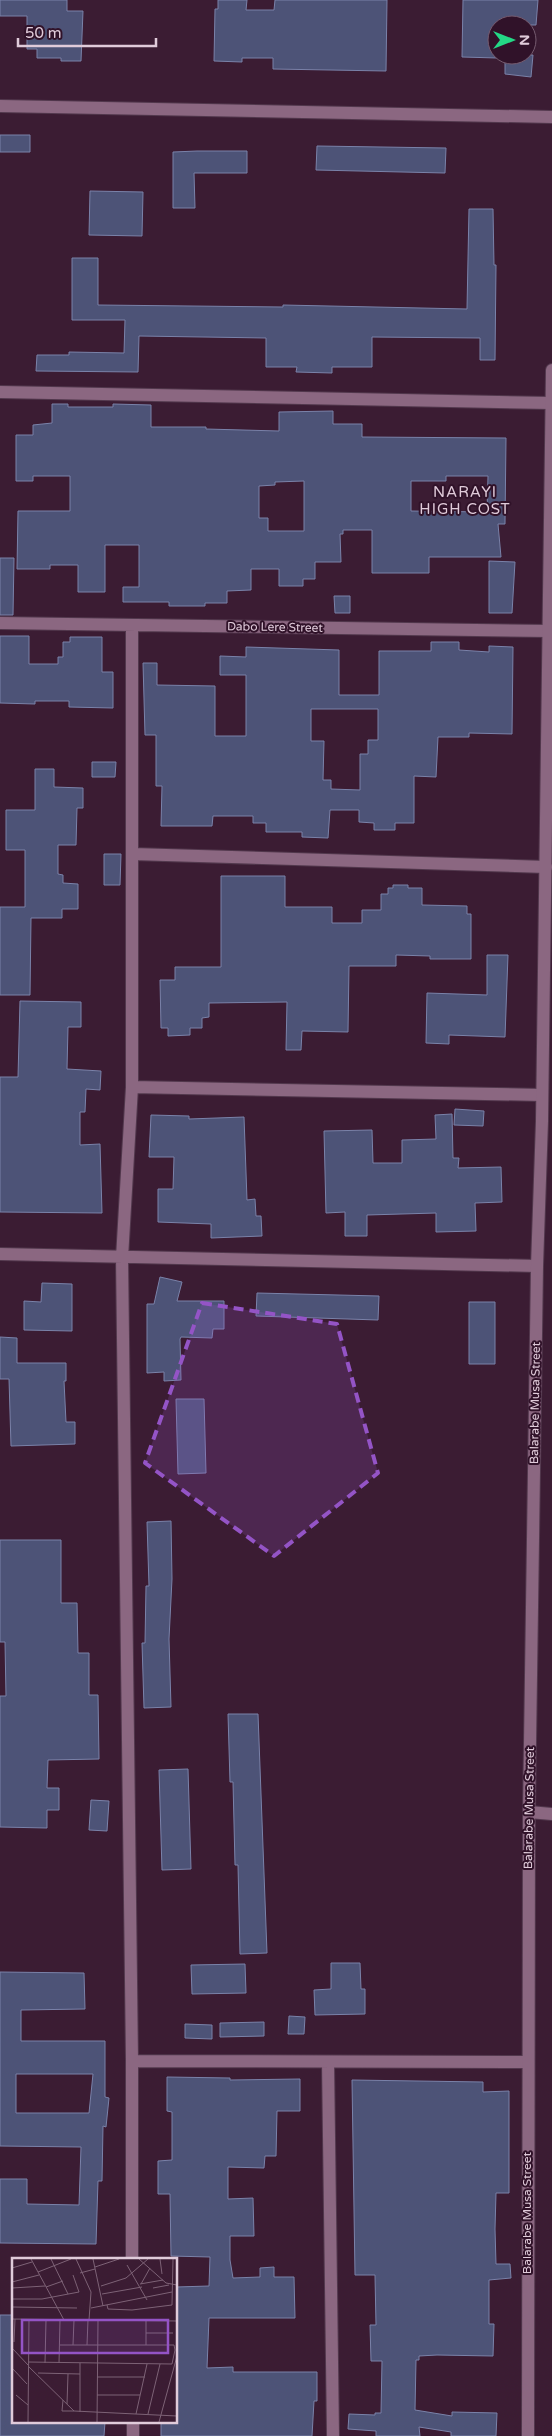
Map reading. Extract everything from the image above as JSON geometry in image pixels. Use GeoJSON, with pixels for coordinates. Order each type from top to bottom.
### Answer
{"type":"FeatureCollection","features":[{"type":"Feature","properties":{"kind":"street"},"geometry":{"type":"LineString","coordinates":[[0,106],[552,117]]}},
{"type":"Feature","properties":{"kind":"street","name":"Balarabe Musa Street"},"geometry":{"type":"LineString","coordinates":[[528,2436],[528,1812],[537,1266],[547,1121],[542,1095],[550,691],[552,370]]}},
{"type":"Feature","properties":{"kind":"street"},"geometry":{"type":"LineString","coordinates":[[0,392],[551,403]]}},
{"type":"Feature","properties":{"kind":"street","name":"Dabo Lere Street"},"geometry":{"type":"LineString","coordinates":[[0,623],[550,631]]}},
{"type":"Feature","properties":{"kind":"street"},"geometry":{"type":"LineString","coordinates":[[132,625],[132,1087],[122,1258],[132,2061],[132,2258]]}},
{"type":"Feature","properties":{"kind":"street"},"geometry":{"type":"LineString","coordinates":[[133,854],[546,867]]}},
{"type":"Feature","properties":{"kind":"street"},"geometry":{"type":"LineString","coordinates":[[132,1087],[542,1095]]}},
{"type":"Feature","properties":{"kind":"street"},"geometry":{"type":"LineString","coordinates":[[0,1254],[537,1266]]}},
{"type":"Feature","properties":{"kind":"street"},"geometry":{"type":"LineString","coordinates":[[528,1812],[552,1814]]}},
{"type":"Feature","properties":{"kind":"street"},"geometry":{"type":"LineString","coordinates":[[132,2061],[527,2062]]}},
{"type":"Feature","properties":{"kind":"street"},"geometry":{"type":"LineString","coordinates":[[328,2062],[333,2436]]}},
{"type":"Feature","properties":{"kind":"highlighted area"},"geometry":{"type":"Polygon","coordinates":[[[202,1303],[337,1324],[378,1473],[274,1556],[145,1463],[202,1303]]]}},
{"type":"Feature","properties":{"kind":"building"},"geometry":{"type":"Polygon","coordinates":[[[0,0],[67,0],[67,11],[83,11],[81,61],[61,61],[61,58],[37,58],[37,49],[27,49],[27,16],[0,16],[0,0]]]}},
{"type":"Feature","properties":{"kind":"building"},"geometry":{"type":"Polygon","coordinates":[[[218,0],[247,0],[246,10],[274,10],[275,0],[387,0],[386,71],[273,69],[273,58],[242,58],[242,62],[214,61],[215,9],[218,9],[218,0]]]}},
{"type":"Feature","properties":{"kind":"building"},"geometry":{"type":"Polygon","coordinates":[[[463,0],[538,0],[537,15],[487,15],[487,58],[462,57],[463,0]]]}},
{"type":"Feature","properties":{"kind":"building"},"geometry":{"type":"Polygon","coordinates":[[[505,65],[532,65],[531,77],[505,74],[505,65]]]}},
{"type":"Feature","properties":{"kind":"building"},"geometry":{"type":"Polygon","coordinates":[[[0,135],[30,135],[30,152],[0,152],[0,135]]]}},
{"type":"Feature","properties":{"kind":"building"},"geometry":{"type":"Polygon","coordinates":[[[317,146],[446,148],[445,173],[316,170],[317,146]]]}},
{"type":"Feature","properties":{"kind":"building"},"geometry":{"type":"Polygon","coordinates":[[[247,151],[247,173],[194,173],[195,208],[173,208],[173,152],[247,151]]]}},
{"type":"Feature","properties":{"kind":"building"},"geometry":{"type":"Polygon","coordinates":[[[90,191],[143,192],[142,236],[89,235],[90,191]]]}},
{"type":"Feature","properties":{"kind":"building"},"geometry":{"type":"Polygon","coordinates":[[[469,209],[493,209],[494,265],[496,265],[495,360],[480,360],[480,338],[372,337],[372,367],[332,367],[332,373],[296,372],[297,367],[266,367],[266,338],[139,336],[138,372],[36,371],[37,355],[69,355],[69,352],[124,353],[125,320],[72,320],[72,258],[98,258],[98,305],[283,307],[283,305],[467,309],[469,209]]]}},
{"type":"Feature","properties":{"kind":"building"},"geometry":{"type":"Polygon","coordinates":[[[52,404],[68,404],[68,407],[113,407],[113,404],[151,405],[151,427],[206,427],[206,429],[279,431],[279,412],[333,411],[333,424],[362,424],[362,437],[506,438],[505,524],[498,524],[501,557],[429,557],[429,573],[372,573],[372,530],[343,530],[343,534],[340,534],[341,562],[315,562],[315,579],[303,579],[303,586],[279,586],[279,569],[251,569],[251,590],[227,591],[227,603],[205,603],[205,606],[169,606],[169,602],[123,602],[123,587],[139,587],[139,545],[105,545],[105,592],[78,592],[78,565],[50,565],[50,569],[17,569],[18,511],[70,511],[70,476],[33,476],[33,481],[16,481],[16,435],[33,435],[33,425],[52,423],[52,404]],[[446,476],[446,481],[411,481],[411,511],[487,512],[488,476],[446,476]],[[304,481],[275,482],[275,485],[259,486],[259,518],[268,518],[268,531],[304,531],[304,481]]]}},
{"type":"Feature","properties":{"kind":"building"},"geometry":{"type":"Polygon","coordinates":[[[0,558],[14,558],[13,615],[0,615],[0,558]]]}},
{"type":"Feature","properties":{"kind":"building"},"geometry":{"type":"Polygon","coordinates":[[[489,561],[515,562],[512,613],[489,613],[489,561]]]}},
{"type":"Feature","properties":{"kind":"building"},"geometry":{"type":"Polygon","coordinates":[[[334,596],[350,596],[350,613],[335,613],[334,596]]]}},
{"type":"Feature","properties":{"kind":"building"},"geometry":{"type":"Polygon","coordinates":[[[0,636],[29,636],[29,664],[58,664],[58,657],[63,657],[63,642],[70,642],[70,637],[102,637],[102,672],[113,672],[113,708],[69,707],[69,701],[35,701],[35,704],[0,703],[0,636]]]}},
{"type":"Feature","properties":{"kind":"building"},"geometry":{"type":"Polygon","coordinates":[[[431,642],[459,642],[459,650],[489,652],[489,646],[513,647],[512,734],[469,733],[469,737],[438,737],[436,777],[414,776],[414,823],[395,823],[395,830],[374,830],[374,823],[359,822],[359,810],[330,810],[328,838],[302,837],[302,832],[266,832],[266,823],[253,823],[253,816],[213,816],[212,826],[161,826],[162,786],[156,786],[156,735],[145,735],[143,663],[157,663],[157,685],[215,686],[215,736],[246,736],[246,675],[220,675],[220,656],[246,657],[246,647],[339,650],[339,695],[379,695],[379,651],[431,651],[431,642]],[[311,709],[311,741],[324,741],[323,780],[331,780],[331,789],[360,790],[360,754],[368,754],[368,740],[378,740],[378,709],[311,709]]]}},
{"type":"Feature","properties":{"kind":"building"},"geometry":{"type":"Polygon","coordinates":[[[92,762],[116,762],[115,777],[92,777],[92,762]]]}},
{"type":"Feature","properties":{"kind":"building"},"geometry":{"type":"Polygon","coordinates":[[[35,769],[54,769],[54,787],[83,788],[83,808],[77,808],[76,845],[58,845],[58,874],[63,875],[63,883],[78,884],[78,909],[62,909],[62,918],[31,918],[30,995],[0,995],[0,907],[25,907],[25,850],[6,850],[6,810],[35,810],[35,769]]]}},
{"type":"Feature","properties":{"kind":"building"},"geometry":{"type":"Polygon","coordinates":[[[104,854],[121,854],[120,885],[104,885],[104,854]]]}},
{"type":"Feature","properties":{"kind":"building"},"geometry":{"type":"Polygon","coordinates":[[[221,876],[285,876],[285,907],[332,907],[332,923],[362,923],[362,910],[381,910],[381,894],[388,894],[388,888],[393,888],[393,885],[408,885],[408,888],[422,888],[422,905],[467,906],[467,914],[471,914],[471,959],[430,959],[430,956],[396,955],[396,966],[349,966],[348,1032],[302,1031],[301,1050],[286,1050],[287,1002],[209,1003],[209,1017],[202,1018],[202,1028],[190,1028],[190,1035],[168,1036],[168,1028],[161,1028],[160,980],[175,980],[175,967],[221,967],[221,876]]]}},
{"type":"Feature","properties":{"kind":"building"},"geometry":{"type":"Polygon","coordinates":[[[487,955],[508,955],[505,1037],[449,1035],[449,1044],[426,1043],[427,993],[487,995],[487,955]]]}},
{"type":"Feature","properties":{"kind":"building"},"geometry":{"type":"Polygon","coordinates":[[[20,1001],[81,1002],[81,1027],[68,1027],[67,1069],[101,1071],[100,1090],[86,1089],[85,1112],[80,1112],[80,1145],[100,1144],[102,1213],[0,1212],[0,1077],[18,1077],[20,1001]]]}},
{"type":"Feature","properties":{"kind":"building"},"geometry":{"type":"Polygon","coordinates":[[[455,1109],[484,1111],[483,1126],[454,1125],[455,1109]]]}},
{"type":"Feature","properties":{"kind":"building"},"geometry":{"type":"Polygon","coordinates":[[[452,1114],[453,1158],[459,1158],[458,1168],[501,1167],[502,1202],[475,1203],[476,1231],[436,1232],[436,1213],[367,1215],[367,1236],[345,1236],[345,1212],[326,1213],[324,1131],[372,1130],[373,1163],[402,1163],[402,1140],[436,1139],[435,1115],[452,1114]]]}},
{"type":"Feature","properties":{"kind":"building"},"geometry":{"type":"Polygon","coordinates":[[[151,1115],[189,1116],[189,1119],[244,1117],[247,1200],[255,1199],[256,1216],[261,1216],[262,1236],[211,1238],[211,1224],[158,1222],[158,1189],[173,1189],[174,1157],[149,1157],[151,1115]]]}},
{"type":"Feature","properties":{"kind":"building"},"geometry":{"type":"Polygon","coordinates":[[[160,1277],[182,1282],[177,1301],[224,1301],[224,1329],[213,1329],[212,1338],[181,1337],[181,1380],[164,1381],[164,1372],[147,1373],[147,1304],[154,1304],[160,1277]]]}},
{"type":"Feature","properties":{"kind":"building"},"geometry":{"type":"Polygon","coordinates":[[[42,1283],[72,1284],[72,1331],[24,1330],[24,1301],[41,1302],[42,1283]]]}},
{"type":"Feature","properties":{"kind":"building"},"geometry":{"type":"Polygon","coordinates":[[[257,1293],[379,1296],[378,1320],[256,1316],[257,1293]]]}},
{"type":"Feature","properties":{"kind":"building"},"geometry":{"type":"Polygon","coordinates":[[[469,1302],[495,1302],[495,1364],[469,1364],[469,1302]]]}},
{"type":"Feature","properties":{"kind":"building"},"geometry":{"type":"Polygon","coordinates":[[[0,1337],[17,1338],[17,1363],[66,1363],[66,1381],[64,1381],[66,1422],[75,1422],[75,1444],[11,1446],[9,1379],[0,1379],[0,1337]]]}},
{"type":"Feature","properties":{"kind":"building"},"geometry":{"type":"Polygon","coordinates":[[[176,1399],[204,1399],[206,1473],[178,1474],[176,1399]]]}},
{"type":"Feature","properties":{"kind":"building"},"geometry":{"type":"Polygon","coordinates":[[[171,1521],[172,1579],[169,1639],[171,1707],[144,1708],[142,1643],[145,1643],[146,1586],[149,1586],[147,1522],[171,1521]]]}},
{"type":"Feature","properties":{"kind":"building"},"geometry":{"type":"Polygon","coordinates":[[[0,1540],[61,1540],[61,1603],[77,1603],[78,1653],[89,1653],[89,1695],[98,1695],[99,1759],[48,1760],[47,1788],[59,1788],[59,1810],[47,1810],[47,1828],[0,1827],[0,1696],[6,1696],[5,1642],[0,1642],[0,1540]]]}},
{"type":"Feature","properties":{"kind":"building"},"geometry":{"type":"Polygon","coordinates":[[[228,1714],[258,1714],[267,1953],[240,1954],[238,1865],[235,1865],[233,1782],[230,1782],[228,1714]]]}},
{"type":"Feature","properties":{"kind":"building"},"geometry":{"type":"Polygon","coordinates":[[[188,1769],[191,1869],[162,1870],[159,1770],[188,1769]]]}},
{"type":"Feature","properties":{"kind":"building"},"geometry":{"type":"Polygon","coordinates":[[[91,1800],[109,1801],[107,1831],[89,1830],[91,1800]]]}},
{"type":"Feature","properties":{"kind":"building"},"geometry":{"type":"Polygon","coordinates":[[[331,1963],[360,1963],[361,1989],[365,1989],[365,2014],[315,2015],[314,1990],[331,1989],[331,1963]]]}},
{"type":"Feature","properties":{"kind":"building"},"geometry":{"type":"Polygon","coordinates":[[[245,1964],[246,1993],[192,1994],[191,1965],[245,1964]]]}},
{"type":"Feature","properties":{"kind":"building"},"geometry":{"type":"Polygon","coordinates":[[[0,1972],[84,1973],[85,2009],[21,2010],[21,2041],[105,2041],[105,2097],[109,2098],[106,2127],[103,2126],[102,2181],[98,2181],[96,2244],[0,2243],[0,2179],[27,2179],[27,2204],[79,2205],[81,2147],[0,2146],[0,1972]],[[16,2074],[16,2113],[89,2113],[93,2074],[16,2074]]]}},
{"type":"Feature","properties":{"kind":"building"},"geometry":{"type":"Polygon","coordinates":[[[289,2016],[305,2017],[304,2034],[288,2034],[289,2016]]]}},
{"type":"Feature","properties":{"kind":"building"},"geometry":{"type":"Polygon","coordinates":[[[264,2022],[264,2036],[220,2037],[220,2023],[264,2022]]]}},
{"type":"Feature","properties":{"kind":"building"},"geometry":{"type":"Polygon","coordinates":[[[185,2024],[212,2025],[212,2039],[185,2038],[185,2024]]]}},
{"type":"Feature","properties":{"kind":"building"},"geometry":{"type":"Polygon","coordinates":[[[167,2077],[230,2078],[230,2080],[300,2079],[300,2111],[277,2111],[276,2156],[265,2156],[264,2168],[228,2167],[228,2199],[253,2198],[254,2236],[230,2236],[230,2260],[233,2278],[260,2277],[260,2268],[274,2267],[274,2277],[294,2277],[295,2318],[209,2318],[207,2368],[233,2367],[233,2372],[317,2372],[317,2401],[314,2401],[312,2436],[161,2436],[161,2424],[178,2424],[178,2287],[209,2286],[210,2257],[171,2256],[170,2194],[158,2194],[158,2161],[172,2160],[172,2112],[167,2111],[167,2077]]]}},
{"type":"Feature","properties":{"kind":"building"},"geometry":{"type":"Polygon","coordinates":[[[352,2080],[483,2082],[483,2092],[509,2091],[509,2193],[496,2193],[495,2229],[496,2264],[510,2264],[511,2278],[489,2280],[489,2324],[494,2324],[493,2356],[437,2355],[419,2356],[419,2360],[416,2360],[415,2410],[452,2416],[452,2412],[497,2413],[496,2436],[451,2436],[451,2432],[419,2427],[420,2436],[376,2436],[376,2431],[348,2429],[349,2414],[375,2415],[375,2413],[381,2413],[382,2361],[371,2361],[370,2325],[376,2325],[375,2275],[355,2275],[352,2080]]]}},
{"type":"Feature","properties":{"kind":"building"},"geometry":{"type":"Polygon","coordinates":[[[0,2315],[12,2315],[12,2424],[105,2424],[104,2436],[0,2436],[0,2315]]]}},
{"type":"Feature","properties":{"kind":"district","name":"NARAYI HIGH COST"},"geometry":{"type":"Point","coordinates":[465,500]}}]}
